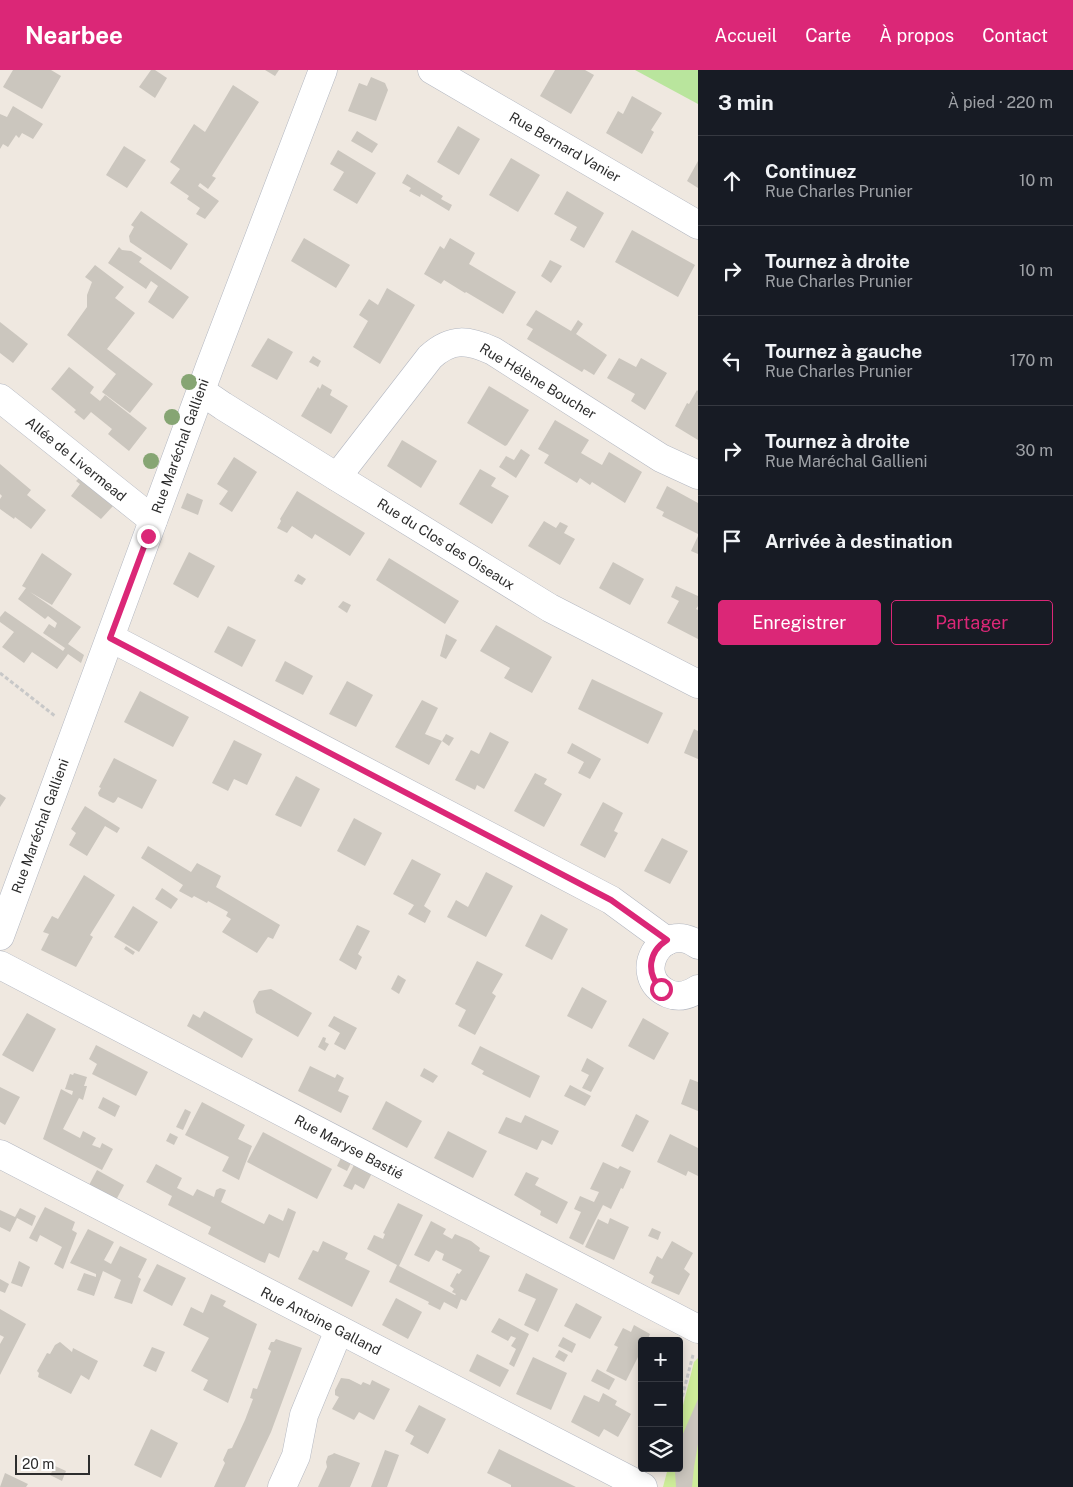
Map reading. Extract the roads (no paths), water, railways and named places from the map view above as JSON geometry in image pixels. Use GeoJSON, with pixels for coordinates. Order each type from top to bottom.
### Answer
{"type":"FeatureCollection","features":[{"type":"Feature","properties":{"kind":"street","name":"Rue Maréchal Gallieni"},"geometry":{"type":"LineString","coordinates":[[0,936],[201,391],[323,70]]}},
{"type":"Feature","properties":{"kind":"street","name":"Rue Bernard Vanier"},"geometry":{"type":"LineString","coordinates":[[432,70],[698,225]]}},
{"type":"Feature","properties":{"kind":"street","name":"Rue Hélène Boucher"},"geometry":{"type":"LineString","coordinates":[[337,477],[430,357],[438,349],[461,342],[474,343],[493,351],[662,458],[698,475]]}},
{"type":"Feature","properties":{"kind":"street","name":"Rue du Clos des Oiseaux"},"geometry":{"type":"LineString","coordinates":[[201,391],[550,608],[698,684]]}},
{"type":"Feature","properties":{"kind":"street","name":"Allée de Livermead"},"geometry":{"type":"LineString","coordinates":[[0,398],[153,520]]}},
{"type":"Feature","properties":{"kind":"street"},"geometry":{"type":"LineString","coordinates":[[110,638],[611,900],[667,940]]}},
{"type":"Feature","properties":{"kind":"street"},"geometry":{"type":"LineString","coordinates":[[698,945],[692,940],[684,938],[667,940],[656,949],[650,963],[652,978],[661,989],[674,996],[690,994],[698,989]]}},
{"type":"Feature","properties":{"kind":"street","name":"Rue Maryse Bastié"},"geometry":{"type":"LineString","coordinates":[[0,965],[696,1340]]}},
{"type":"Feature","properties":{"kind":"street","name":"Rue Antoine Galland"},"geometry":{"type":"LineString","coordinates":[[0,1154],[643,1487]]}},
{"type":"Feature","properties":{"kind":"street"},"geometry":{"type":"LineString","coordinates":[[282,1487],[296,1456],[304,1415],[339,1330]]}}]}
